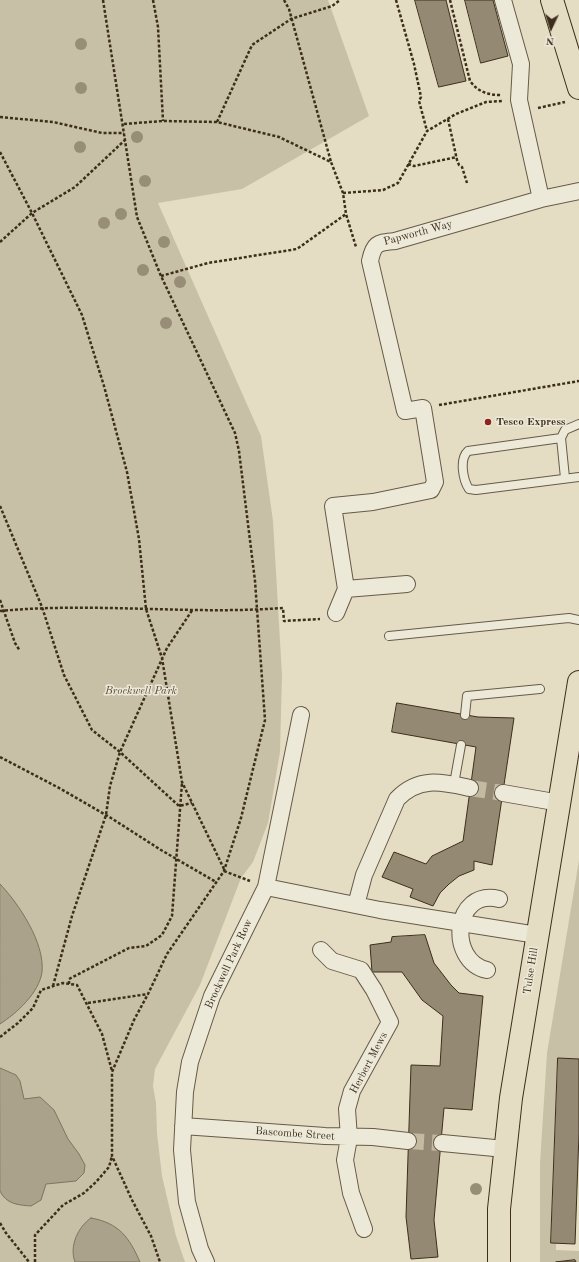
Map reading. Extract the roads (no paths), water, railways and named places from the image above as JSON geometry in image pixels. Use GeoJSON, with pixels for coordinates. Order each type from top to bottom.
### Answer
{"type":"FeatureCollection","features":[{"type":"Feature","properties":{"kind":"main road"},"geometry":{"type":"LineString","coordinates":[[552,0],[573,95]]}},
{"type":"Feature","properties":{"kind":"main road","name":"Tulse Hill"},"geometry":{"type":"LineString","coordinates":[[499,1262],[499,1209],[511,1098],[537,935],[560,803],[576,723],[579,682]]}},
{"type":"Feature","properties":{"kind":"street"},"geometry":{"type":"LineString","coordinates":[[503,0],[521,64],[516,102],[541,199]]}},
{"type":"Feature","properties":{"kind":"street","name":"Papworth Way"},"geometry":{"type":"LineString","coordinates":[[346,589],[333,506],[373,502],[431,490],[435,482],[423,408],[405,411],[370,261],[373,249],[378,244],[396,241],[541,199],[579,190]]}},
{"type":"Feature","properties":{"kind":"street"},"geometry":{"type":"LineString","coordinates":[[336,613],[346,589],[407,584]]}},
{"type":"Feature","properties":{"kind":"street","name":"Brockwell Park Row"},"geometry":{"type":"LineString","coordinates":[[206,1262],[200,1249],[187,1202],[182,1150],[185,1092],[190,1062],[212,996],[266,887],[302,714]]}},
{"type":"Feature","properties":{"kind":"street"},"geometry":{"type":"LineString","coordinates":[[356,905],[364,875],[397,799],[406,790],[426,782],[454,784],[470,788]]}},
{"type":"Feature","properties":{"kind":"street"},"geometry":{"type":"LineString","coordinates":[[503,793],[560,803]]}},
{"type":"Feature","properties":{"kind":"street"},"geometry":{"type":"LineString","coordinates":[[266,887],[462,924],[537,935]]}},
{"type":"Feature","properties":{"kind":"street"},"geometry":{"type":"LineString","coordinates":[[487,970],[471,963],[466,956],[461,935],[462,924],[465,912],[474,901],[487,898],[499,899]]}},
{"type":"Feature","properties":{"kind":"street","name":"Herbert Mews"},"geometry":{"type":"LineString","coordinates":[[321,950],[332,961],[361,970],[374,990],[390,1022],[352,1091],[347,1109],[348,1138]]}},
{"type":"Feature","properties":{"kind":"street","name":"Bascombe Street"},"geometry":{"type":"LineString","coordinates":[[183,1126],[348,1138],[374,1137],[408,1141]]}},
{"type":"Feature","properties":{"kind":"street"},"geometry":{"type":"LineString","coordinates":[[348,1138],[345,1160],[351,1193],[364,1229]]}},
{"type":"Feature","properties":{"kind":"street"},"geometry":{"type":"LineString","coordinates":[[442,1143],[505,1149]]}},
{"type":"Feature","properties":{"kind":"lane"},"geometry":{"type":"LineString","coordinates":[[565,478],[561,438],[565,430],[579,424]]}},
{"type":"Feature","properties":{"kind":"lane"},"geometry":{"type":"LineString","coordinates":[[561,438],[473,450],[464,454],[463,464],[466,485],[469,489],[565,478],[579,478]]}},
{"type":"Feature","properties":{"kind":"lane"},"geometry":{"type":"LineString","coordinates":[[389,636],[569,618],[579,620]]}},
{"type":"Feature","properties":{"kind":"lane"},"geometry":{"type":"LineString","coordinates":[[465,715],[467,696],[540,689]]}},
{"type":"Feature","properties":{"kind":"lane"},"geometry":{"type":"LineString","coordinates":[[454,784],[460,745]]}},
{"type":"Feature","properties":{"kind":"tunnel"},"geometry":{"type":"LineString","coordinates":[[470,788],[503,793]]}},
{"type":"Feature","properties":{"kind":"tunnel"},"geometry":{"type":"LineString","coordinates":[[408,1141],[442,1143]]}},
{"type":"Feature","properties":{"kind":"place","name":"Tesco Express"},"geometry":{"type":"Point","coordinates":[488,422]}},
{"type":"Feature","properties":{"kind":"park label","name":"Brockwell Park"},"geometry":{"type":"Point","coordinates":[141,691]}}]}
